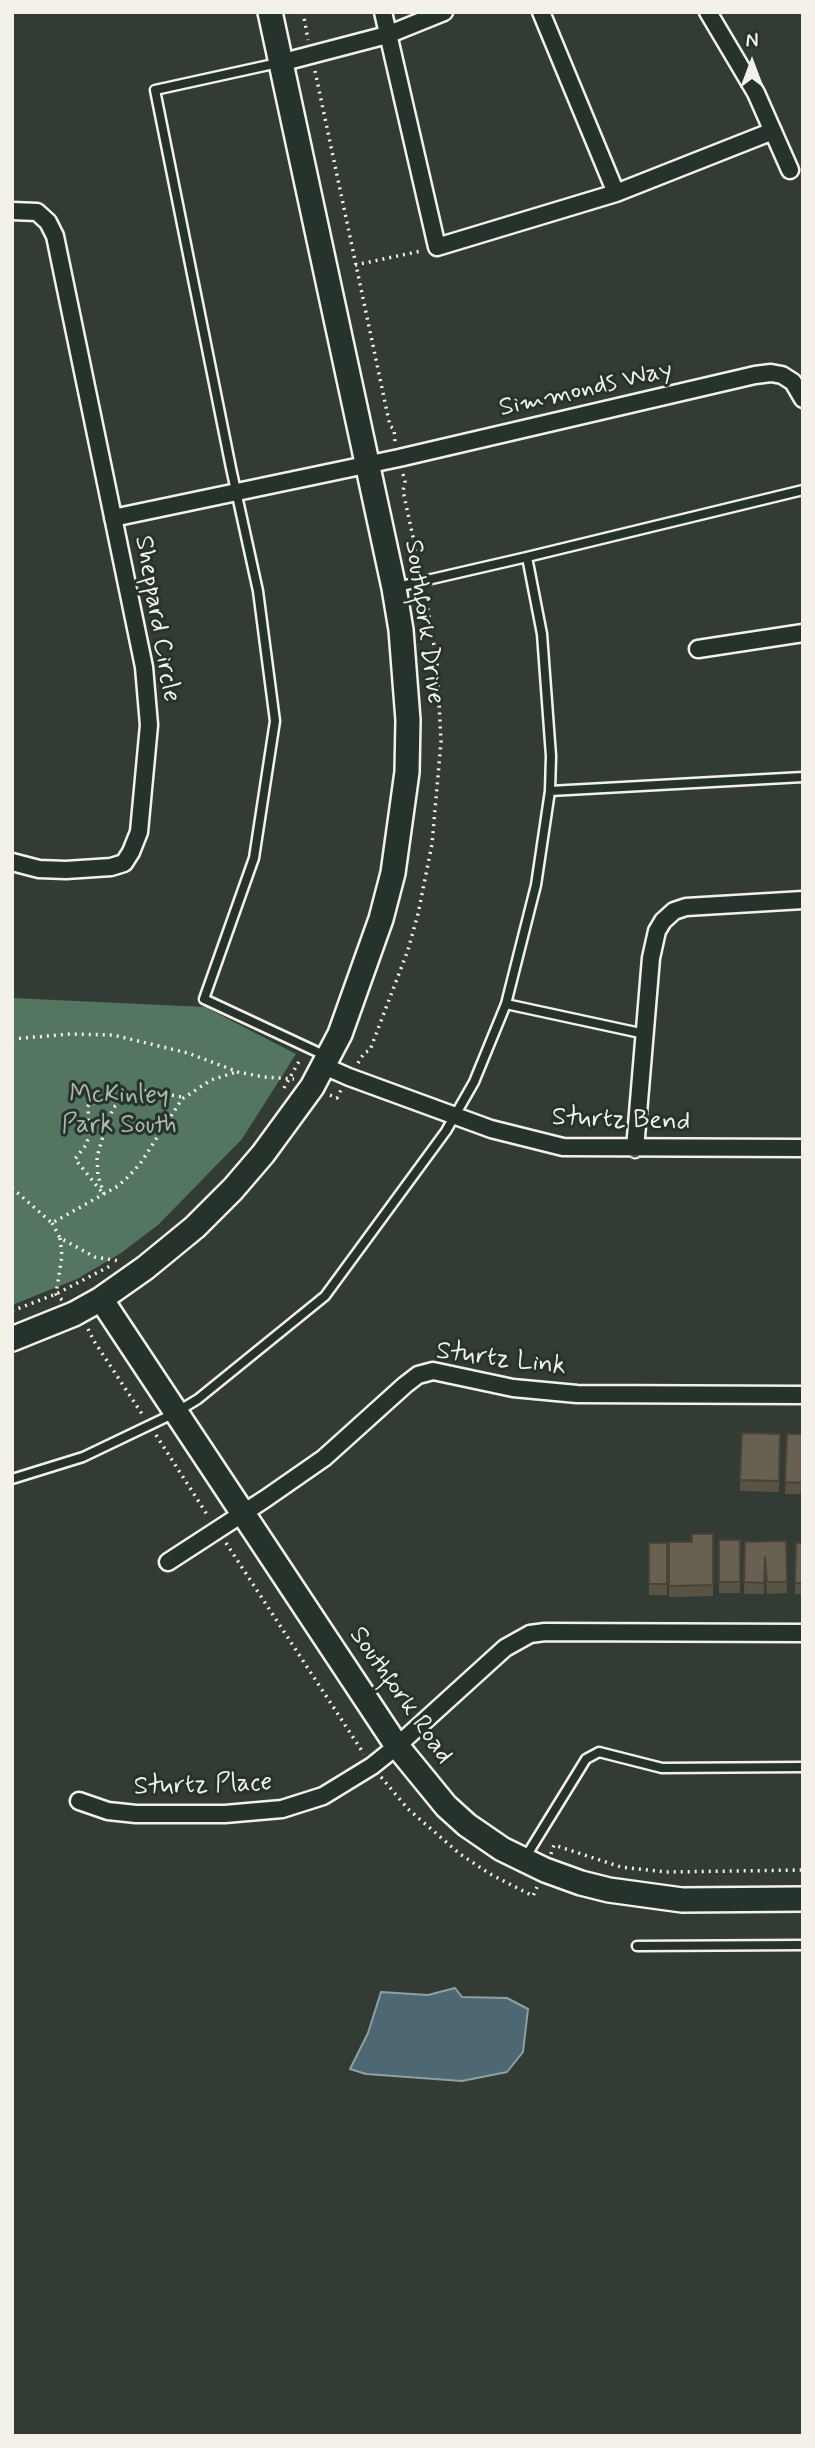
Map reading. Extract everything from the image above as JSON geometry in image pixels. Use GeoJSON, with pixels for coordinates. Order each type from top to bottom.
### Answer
{"type":"FeatureCollection","features":[{"type":"Feature","properties":{"kind":"street","name":"Southfork Drive"},"geometry":{"type":"LineString","coordinates":[[12,1339],[101,1300],[145,1268],[195,1227],[233,1189],[292,1117],[327,1062],[340,1034],[381,919],[393,873],[407,772],[408,720],[401,630],[368,464],[270,12]]}},
{"type":"Feature","properties":{"kind":"street"},"geometry":{"type":"LineString","coordinates":[[383,12],[437,247],[616,193],[773,131]]}},
{"type":"Feature","properties":{"kind":"street"},"geometry":{"type":"LineString","coordinates":[[280,62],[387,35],[444,12]]}},
{"type":"Feature","properties":{"kind":"street"},"geometry":{"type":"LineString","coordinates":[[541,12],[616,193]]}},
{"type":"Feature","properties":{"kind":"street"},"geometry":{"type":"LineString","coordinates":[[708,12],[756,93],[790,170]]}},
{"type":"Feature","properties":{"kind":"street","name":"Sheppard Circle"},"geometry":{"type":"LineString","coordinates":[[12,211],[37,212],[48,222],[55,236],[148,696],[148,755],[139,832],[124,863],[111,867],[66,870],[39,869],[12,862]]}},
{"type":"Feature","properties":{"kind":"street","name":"Simmonds Way"},"geometry":{"type":"LineString","coordinates":[[368,464],[771,373],[793,382],[803,399]]}},
{"type":"Feature","properties":{"kind":"street","name":"Sheppard Circle"},"geometry":{"type":"LineString","coordinates":[[113,518],[368,464]]}},
{"type":"Feature","properties":{"kind":"street"},"geometry":{"type":"LineString","coordinates":[[698,649],[803,633]]}},
{"type":"Feature","properties":{"kind":"street"},"geometry":{"type":"LineString","coordinates":[[635,1149],[653,944],[663,920],[674,911],[700,905],[803,900]]}},
{"type":"Feature","properties":{"kind":"street","name":"Sturtz Bend"},"geometry":{"type":"LineString","coordinates":[[327,1062],[455,1115],[517,1137],[563,1147],[803,1148]]}},
{"type":"Feature","properties":{"kind":"street","name":"Southfork Road"},"geometry":{"type":"LineString","coordinates":[[101,1300],[397,1746],[456,1816],[484,1837],[524,1860],[581,1883],[634,1895],[682,1900],[803,1899]]}},
{"type":"Feature","properties":{"kind":"street","name":"Sturtz Link"},"geometry":{"type":"LineString","coordinates":[[169,1562],[324,1458],[405,1385],[418,1375],[433,1371],[513,1388],[577,1394],[803,1395]]}},
{"type":"Feature","properties":{"kind":"street"},"geometry":{"type":"LineString","coordinates":[[397,1746],[505,1648],[530,1634],[803,1633]]}},
{"type":"Feature","properties":{"kind":"street","name":"Sturtz Place"},"geometry":{"type":"LineString","coordinates":[[79,1801],[108,1811],[136,1814],[246,1813],[282,1809],[323,1796],[346,1784],[397,1746]]}},
{"type":"Feature","properties":{"kind":"lane"},"geometry":{"type":"LineString","coordinates":[[280,62],[155,90],[258,591],[275,721],[254,858],[204,999],[306,1047],[327,1062]]}},
{"type":"Feature","properties":{"kind":"lane"},"geometry":{"type":"LineString","coordinates":[[394,587],[803,489]]}},
{"type":"Feature","properties":{"kind":"lane"},"geometry":{"type":"LineString","coordinates":[[12,1479],[83,1457],[175,1413],[198,1399],[325,1296],[455,1115],[474,1082],[506,1004],[537,886],[550,790],[551,756],[542,634],[527,557]]}},
{"type":"Feature","properties":{"kind":"lane"},"geometry":{"type":"LineString","coordinates":[[550,790],[803,777]]}},
{"type":"Feature","properties":{"kind":"lane"},"geometry":{"type":"LineString","coordinates":[[506,1004],[645,1034]]}},
{"type":"Feature","properties":{"kind":"lane"},"geometry":{"type":"LineString","coordinates":[[524,1860],[586,1759],[599,1752],[662,1768],[803,1767]]}},
{"type":"Feature","properties":{"kind":"lane"},"geometry":{"type":"LineString","coordinates":[[637,1946],[803,1945]]}},
{"type":"Feature","properties":{"kind":"path"},"geometry":{"type":"LineString","coordinates":[[303,12],[355,265],[394,434]]}},
{"type":"Feature","properties":{"kind":"path"},"geometry":{"type":"LineString","coordinates":[[355,265],[437,247]]}},
{"type":"Feature","properties":{"kind":"path"},"geometry":{"type":"LineString","coordinates":[[12,1039],[71,1034],[113,1035],[188,1054],[238,1072],[291,1078]]}},
{"type":"Feature","properties":{"kind":"path"},"geometry":{"type":"LineString","coordinates":[[12,1046],[21,1039]]}},
{"type":"Feature","properties":{"kind":"path"},"geometry":{"type":"LineString","coordinates":[[278,1098],[306,1047]]}},
{"type":"Feature","properties":{"kind":"path"},"geometry":{"type":"LineString","coordinates":[[52,1223],[104,1194],[128,1177],[140,1164],[184,1097],[211,1080],[238,1072]]}},
{"type":"Feature","properties":{"kind":"path"},"geometry":{"type":"LineString","coordinates":[[104,1194],[75,1159],[89,1136],[88,1106],[108,1096],[145,1091],[184,1097]]}},
{"type":"Feature","properties":{"kind":"path"},"geometry":{"type":"LineString","coordinates":[[104,1194],[97,1168],[109,1115],[127,1096],[145,1091]]}},
{"type":"Feature","properties":{"kind":"path"},"geometry":{"type":"LineString","coordinates":[[12,1188],[52,1223],[60,1238],[62,1256],[56,1294]]}},
{"type":"Feature","properties":{"kind":"path"},"geometry":{"type":"LineString","coordinates":[[60,1238],[95,1257],[119,1261]]}},
{"type":"Feature","properties":{"kind":"path"},"geometry":{"type":"LineString","coordinates":[[12,1311],[56,1294],[128,1254]]}},
{"type":"Feature","properties":{"kind":"path"},"geometry":{"type":"LineString","coordinates":[[229,1548],[360,1748]]}},
{"type":"Feature","properties":{"kind":"path"},"geometry":{"type":"LineString","coordinates":[[385,1782],[408,1809],[460,1854],[490,1874],[533,1896]]}},
{"type":"Feature","properties":{"kind":"path"},"geometry":{"type":"LineString","coordinates":[[554,1845],[596,1860],[642,1870],[803,1870]]}},
{"type":"Feature","properties":{"kind":"green space","name":"McKinley Park South"},"geometry":{"type":"Polygon","coordinates":[[[12,998],[205,1007],[296,1054],[242,1139],[158,1225],[121,1253],[77,1279],[12,1305],[12,998]]]}},
{"type":"Feature","properties":{"kind":"water"},"geometry":{"type":"Polygon","coordinates":[[[455,1988],[462,1997],[507,1998],[528,2009],[523,2052],[507,2072],[462,2081],[366,2074],[350,2069],[368,2033],[381,1992],[428,1995],[455,1988]]]}},
{"type":"Feature","properties":{"kind":"building"},"geometry":{"type":"Polygon","coordinates":[[[742,1433],[780,1434],[779,1481],[740,1480],[742,1433]]]}},
{"type":"Feature","properties":{"kind":"building"},"geometry":{"type":"Polygon","coordinates":[[[787,1434],[803,1434],[803,1483],[785,1482],[787,1434]]]}},
{"type":"Feature","properties":{"kind":"building"},"geometry":{"type":"Polygon","coordinates":[[[692,1534],[713,1534],[713,1585],[669,1586],[669,1542],[692,1542],[692,1534]]]}},
{"type":"Feature","properties":{"kind":"building"},"geometry":{"type":"Polygon","coordinates":[[[719,1540],[740,1540],[740,1582],[719,1582],[719,1540]]]}},
{"type":"Feature","properties":{"kind":"building"},"geometry":{"type":"Polygon","coordinates":[[[786,1541],[787,1582],[767,1582],[765,1557],[764,1583],[744,1582],[745,1542],[786,1541]]]}},
{"type":"Feature","properties":{"kind":"building"},"geometry":{"type":"Polygon","coordinates":[[[649,1543],[667,1543],[667,1584],[649,1584],[649,1543]]]}},
{"type":"Feature","properties":{"kind":"building"},"geometry":{"type":"Polygon","coordinates":[[[796,1543],[803,1543],[803,1583],[795,1583],[796,1543]]]}}]}
